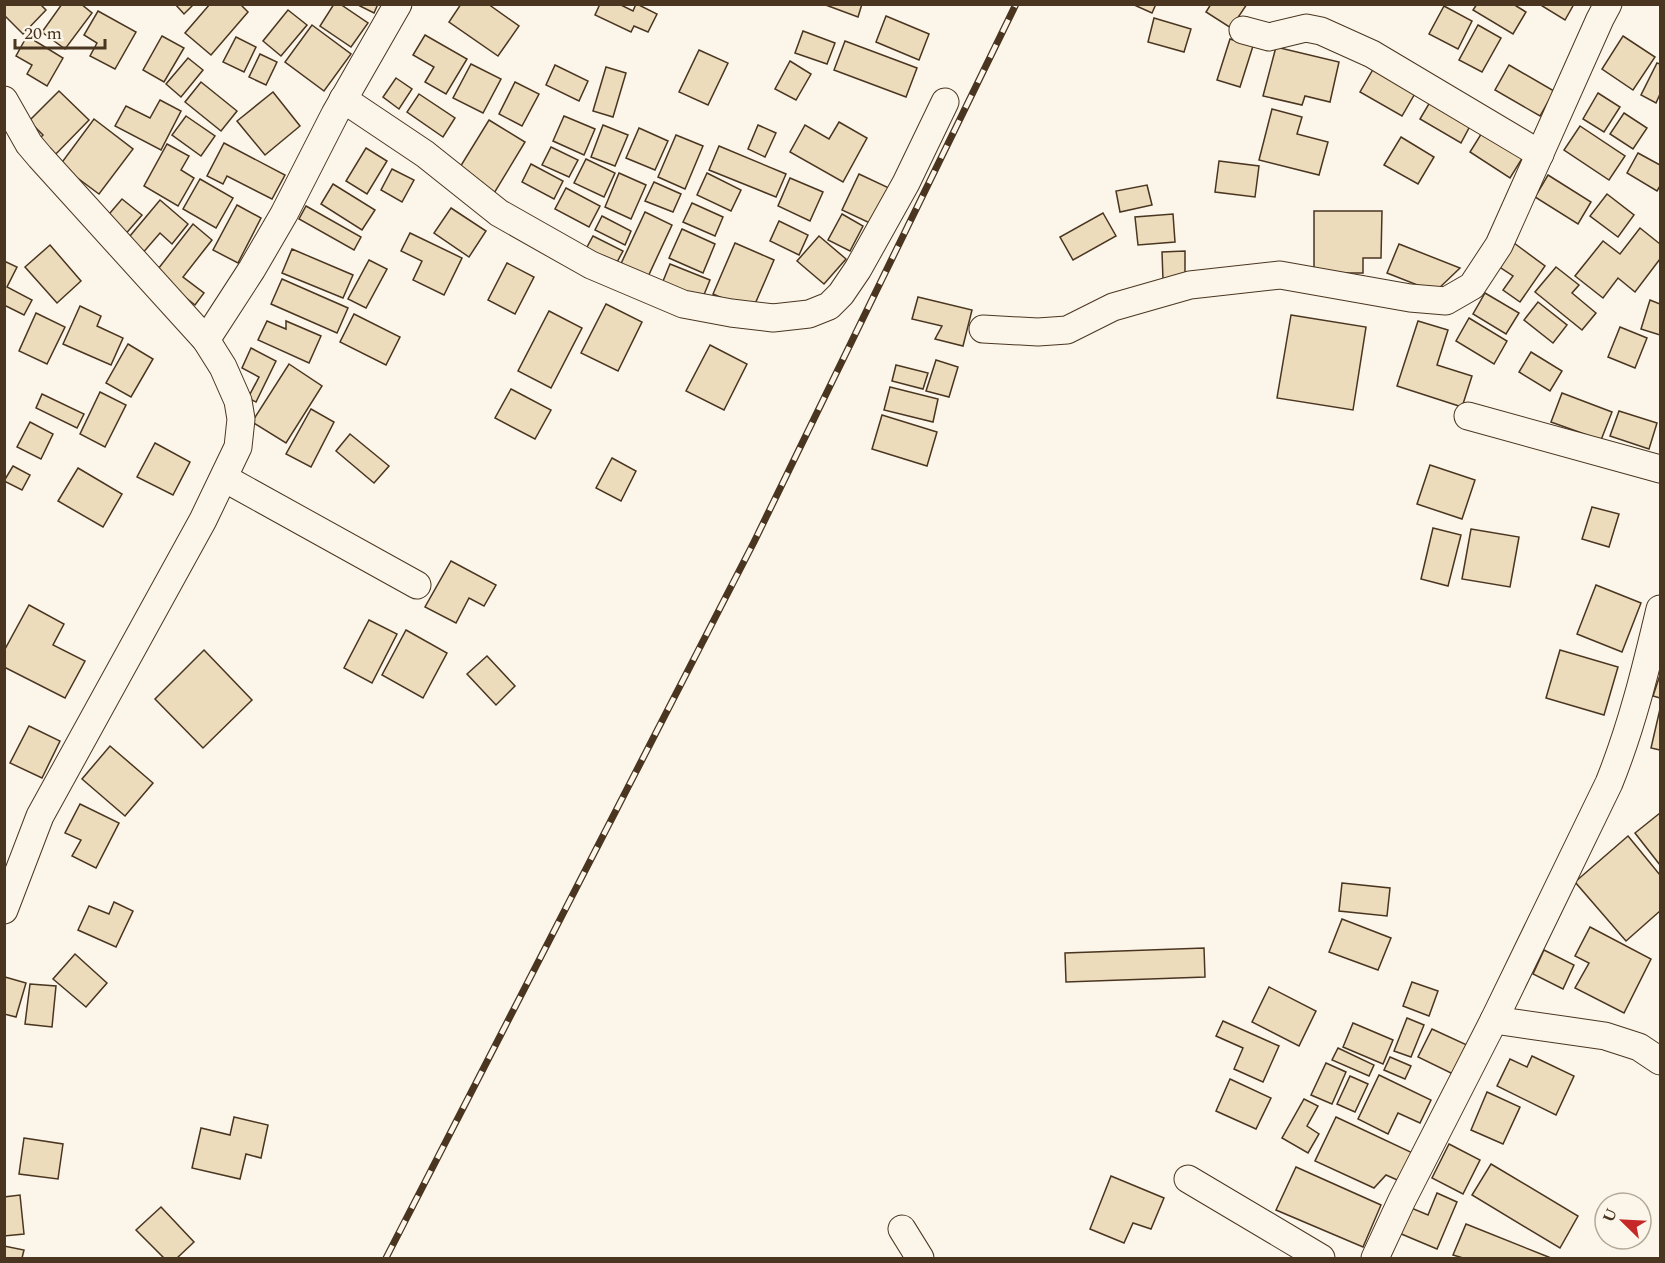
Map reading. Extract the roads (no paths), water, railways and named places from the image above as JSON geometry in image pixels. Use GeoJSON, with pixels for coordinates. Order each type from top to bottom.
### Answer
{"type":"FeatureCollection","features":[{"type":"Feature","properties":{"kind":"street"},"geometry":{"type":"LineString","coordinates":[[206,340],[284,214],[344,99],[398,4]]}},
{"type":"Feature","properties":{"kind":"street"},"geometry":{"type":"LineString","coordinates":[[983,329],[1038,332],[1067,330],[1113,307],[1190,285],[1280,275],[1410,298],[1446,301],[1472,286],[1499,245],[1599,19],[1608,4]]}},
{"type":"Feature","properties":{"kind":"street"},"geometry":{"type":"LineString","coordinates":[[1243,30],[1269,37],[1306,28],[1321,31],[1372,54],[1540,154]]}},
{"type":"Feature","properties":{"kind":"street"},"geometry":{"type":"LineString","coordinates":[[344,99],[425,154],[499,213],[591,265],[683,304],[772,318],[809,314],[829,306],[841,294],[858,269],[906,183],[945,102]]}},
{"type":"Feature","properties":{"kind":"street"},"geometry":{"type":"LineString","coordinates":[[4,100],[29,144],[206,340],[223,367],[238,401],[241,419],[238,447],[224,477],[40,816],[4,910]]}},
{"type":"Feature","properties":{"kind":"street"},"geometry":{"type":"LineString","coordinates":[[1468,416],[1660,469]]}},
{"type":"Feature","properties":{"kind":"street"},"geometry":{"type":"LineString","coordinates":[[224,477],[417,585]]}},
{"type":"Feature","properties":{"kind":"street"},"geometry":{"type":"LineString","coordinates":[[1375,1258],[1609,783],[1635,711],[1660,609]]}},
{"type":"Feature","properties":{"kind":"street"},"geometry":{"type":"LineString","coordinates":[[1494,1020],[1605,1036],[1639,1047],[1660,1061]]}},
{"type":"Feature","properties":{"kind":"street"},"geometry":{"type":"LineString","coordinates":[[1188,1179],[1321,1258]]}},
{"type":"Feature","properties":{"kind":"street"},"geometry":{"type":"LineString","coordinates":[[902,1229],[920,1258]]}},
{"type":"Feature","properties":{"kind":"railway"},"geometry":{"type":"LineString","coordinates":[[386,1258],[754,542],[1016,4]]}}]}
